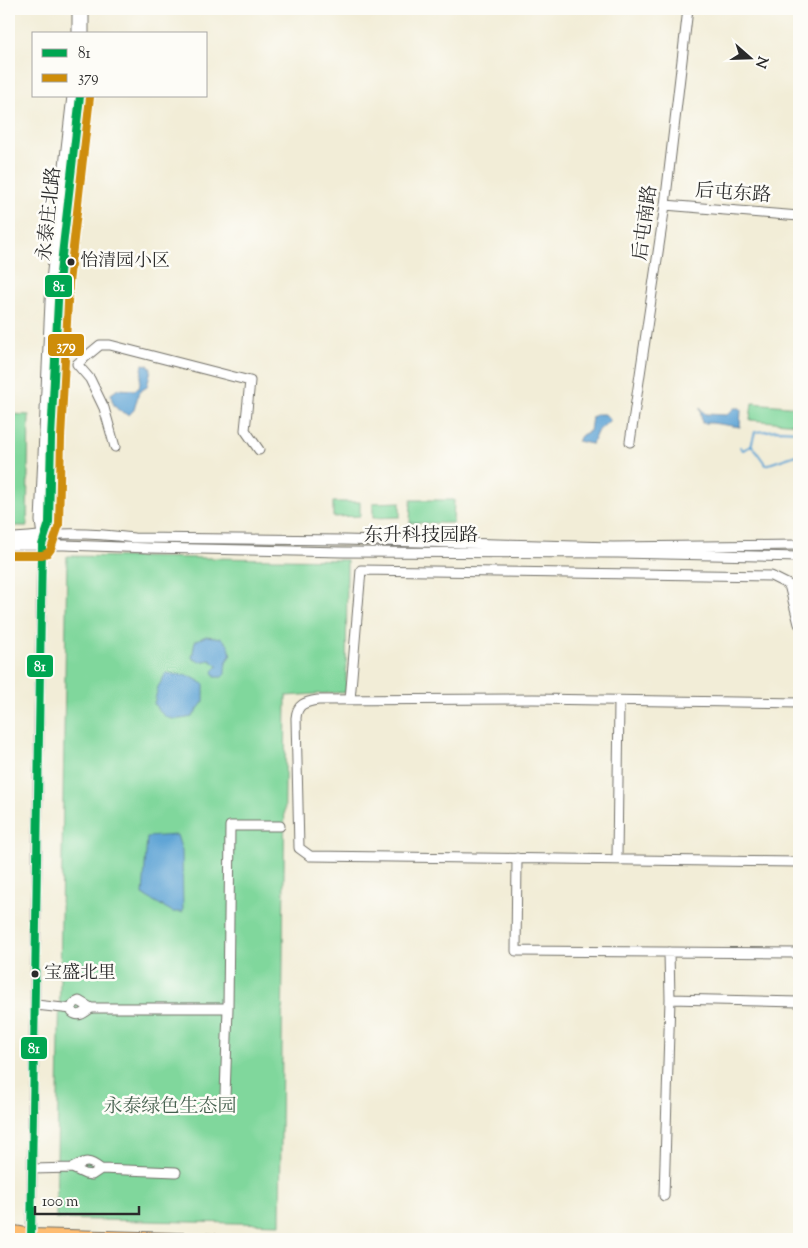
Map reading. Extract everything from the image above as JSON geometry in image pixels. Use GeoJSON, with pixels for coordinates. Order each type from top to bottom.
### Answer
{"type":"FeatureCollection","features":[{"type":"Feature","properties":{"kind":"main road"},"geometry":{"type":"LineString","coordinates":[[9,1230],[31,1236],[213,1239]]}},
{"type":"Feature","properties":{"kind":"street"},"geometry":{"type":"LineString","coordinates":[[77,9],[77,32]]}},
{"type":"Feature","properties":{"kind":"street"},"geometry":{"type":"LineString","coordinates":[[84,9],[84,32]]}},
{"type":"Feature","properties":{"kind":"street","name":"后屯南路"},"geometry":{"type":"LineString","coordinates":[[630,442],[665,205],[688,9]]}},
{"type":"Feature","properties":{"kind":"street","name":"永泰庄北路"},"geometry":{"type":"LineString","coordinates":[[31,1236],[43,539],[40,521],[51,280],[72,98]]}},
{"type":"Feature","properties":{"kind":"street","name":"永泰庄北路"},"geometry":{"type":"LineString","coordinates":[[43,539],[49,523],[51,438],[59,282],[80,98]]}},
{"type":"Feature","properties":{"kind":"street","name":"后屯东路"},"geometry":{"type":"LineString","coordinates":[[665,205],[799,216]]}},
{"type":"Feature","properties":{"kind":"street"},"geometry":{"type":"LineString","coordinates":[[115,447],[104,408],[90,379],[77,364],[100,345],[110,345],[250,381],[245,430],[259,450]]}},
{"type":"Feature","properties":{"kind":"street","name":"东升科技园路"},"geometry":{"type":"LineString","coordinates":[[43,539],[59,534],[101,534],[134,538],[614,546],[799,545]]}},
{"type":"Feature","properties":{"kind":"street"},"geometry":{"type":"LineString","coordinates":[[9,538],[43,539]]}},
{"type":"Feature","properties":{"kind":"street"},"geometry":{"type":"LineString","coordinates":[[9,545],[43,539]]}},
{"type":"Feature","properties":{"kind":"street","name":"东升科技园路"},"geometry":{"type":"LineString","coordinates":[[43,539],[333,552],[618,553],[799,557]]}},
{"type":"Feature","properties":{"kind":"street"},"geometry":{"type":"LineString","coordinates":[[350,700],[361,570],[771,576],[789,585],[799,624]]}},
{"type":"Feature","properties":{"kind":"street"},"geometry":{"type":"LineString","coordinates":[[799,703],[534,699],[350,700],[308,702],[301,704],[297,710],[300,848],[310,856],[799,862]]}},
{"type":"Feature","properties":{"kind":"street"},"geometry":{"type":"LineString","coordinates":[[617,859],[618,701]]}},
{"type":"Feature","properties":{"kind":"street"},"geometry":{"type":"LineString","coordinates":[[225,1096],[230,826],[280,826]]}},
{"type":"Feature","properties":{"kind":"street"},"geometry":{"type":"LineString","coordinates":[[517,858],[516,951],[799,953]]}},
{"type":"Feature","properties":{"kind":"street"},"geometry":{"type":"LineString","coordinates":[[664,1196],[670,999],[669,952]]}},
{"type":"Feature","properties":{"kind":"street"},"geometry":{"type":"LineString","coordinates":[[670,999],[799,1002]]}},
{"type":"Feature","properties":{"kind":"street"},"geometry":{"type":"LineString","coordinates":[[36,1005],[72,1009],[75,1014],[80,1015],[90,1008],[228,1008]]}},
{"type":"Feature","properties":{"kind":"street"},"geometry":{"type":"LineString","coordinates":[[33,1169],[72,1168],[92,1175],[102,1168],[176,1172]]}},
{"type":"Feature","properties":{"kind":"green space"},"geometry":{"type":"Polygon","coordinates":[[[752,403],[799,407],[799,424],[750,420],[752,403]]]}},
{"type":"Feature","properties":{"kind":"green space"},"geometry":{"type":"Polygon","coordinates":[[[9,414],[29,415],[27,526],[9,526],[9,414]]]}},
{"type":"Feature","properties":{"kind":"green space"},"geometry":{"type":"Polygon","coordinates":[[[411,500],[454,500],[453,523],[410,523],[411,500]]]}},
{"type":"Feature","properties":{"kind":"green space"},"geometry":{"type":"Polygon","coordinates":[[[333,502],[360,502],[360,516],[333,517],[333,502]]]}},
{"type":"Feature","properties":{"kind":"green space"},"geometry":{"type":"Polygon","coordinates":[[[400,502],[400,517],[373,518],[373,503],[400,502]]]}},
{"type":"Feature","properties":{"kind":"green space","name":"永泰绿色生态园"},"geometry":{"type":"Polygon","coordinates":[[[67,556],[347,560],[346,692],[286,696],[280,1224],[56,1219],[67,556]]]}},
{"type":"Feature","properties":{"kind":"water"},"geometry":{"type":"Polygon","coordinates":[[[143,364],[148,365],[151,369],[147,387],[139,392],[134,410],[129,415],[116,408],[111,394],[118,389],[134,390],[139,388],[143,364]]]}},
{"type":"Feature","properties":{"kind":"water"},"geometry":{"type":"Polygon","coordinates":[[[700,408],[705,414],[727,415],[734,408],[740,408],[740,427],[702,423],[700,408]]]}},
{"type":"Feature","properties":{"kind":"water"},"geometry":{"type":"Polygon","coordinates":[[[598,414],[605,414],[610,420],[597,432],[592,444],[577,441],[582,435],[590,431],[592,417],[598,414]]]}},
{"type":"Feature","properties":{"kind":"water"},"geometry":{"type":"Polygon","coordinates":[[[206,636],[222,638],[229,646],[231,655],[226,663],[225,674],[222,677],[215,677],[213,671],[218,666],[210,660],[200,662],[192,658],[195,641],[206,636]]]}},
{"type":"Feature","properties":{"kind":"water"},"geometry":{"type":"Polygon","coordinates":[[[166,673],[190,676],[204,684],[204,701],[192,717],[174,719],[166,717],[154,704],[158,687],[166,673]]]}},
{"type":"Feature","properties":{"kind":"water"},"geometry":{"type":"Polygon","coordinates":[[[177,835],[182,851],[183,912],[173,912],[143,895],[147,837],[177,835]]]}},
{"type":"Feature","properties":{"kind":"waterway"},"geometry":{"type":"LineString","coordinates":[[740,447],[743,450],[751,446],[755,432],[799,431]]}},
{"type":"Feature","properties":{"kind":"waterway"},"geometry":{"type":"LineString","coordinates":[[751,444],[766,465],[799,454]]}},
{"type":"Feature","properties":{"kind":"transit line","name":"81"},"geometry":{"type":"LineString","coordinates":[[31,1239],[42,545],[49,523],[51,438],[59,282],[80,98]]}},
{"type":"Feature","properties":{"kind":"transit line","name":"379"},"geometry":{"type":"LineString","coordinates":[[9,555],[42,555],[48,553],[59,525],[61,438],[69,283],[90,98]]}},
{"type":"Feature","properties":{"kind":"place","name":"怡清园小区"},"geometry":{"type":"Point","coordinates":[71,262]}},
{"type":"Feature","properties":{"kind":"place","name":"宝盛北里"},"geometry":{"type":"Point","coordinates":[35,974]}}]}
